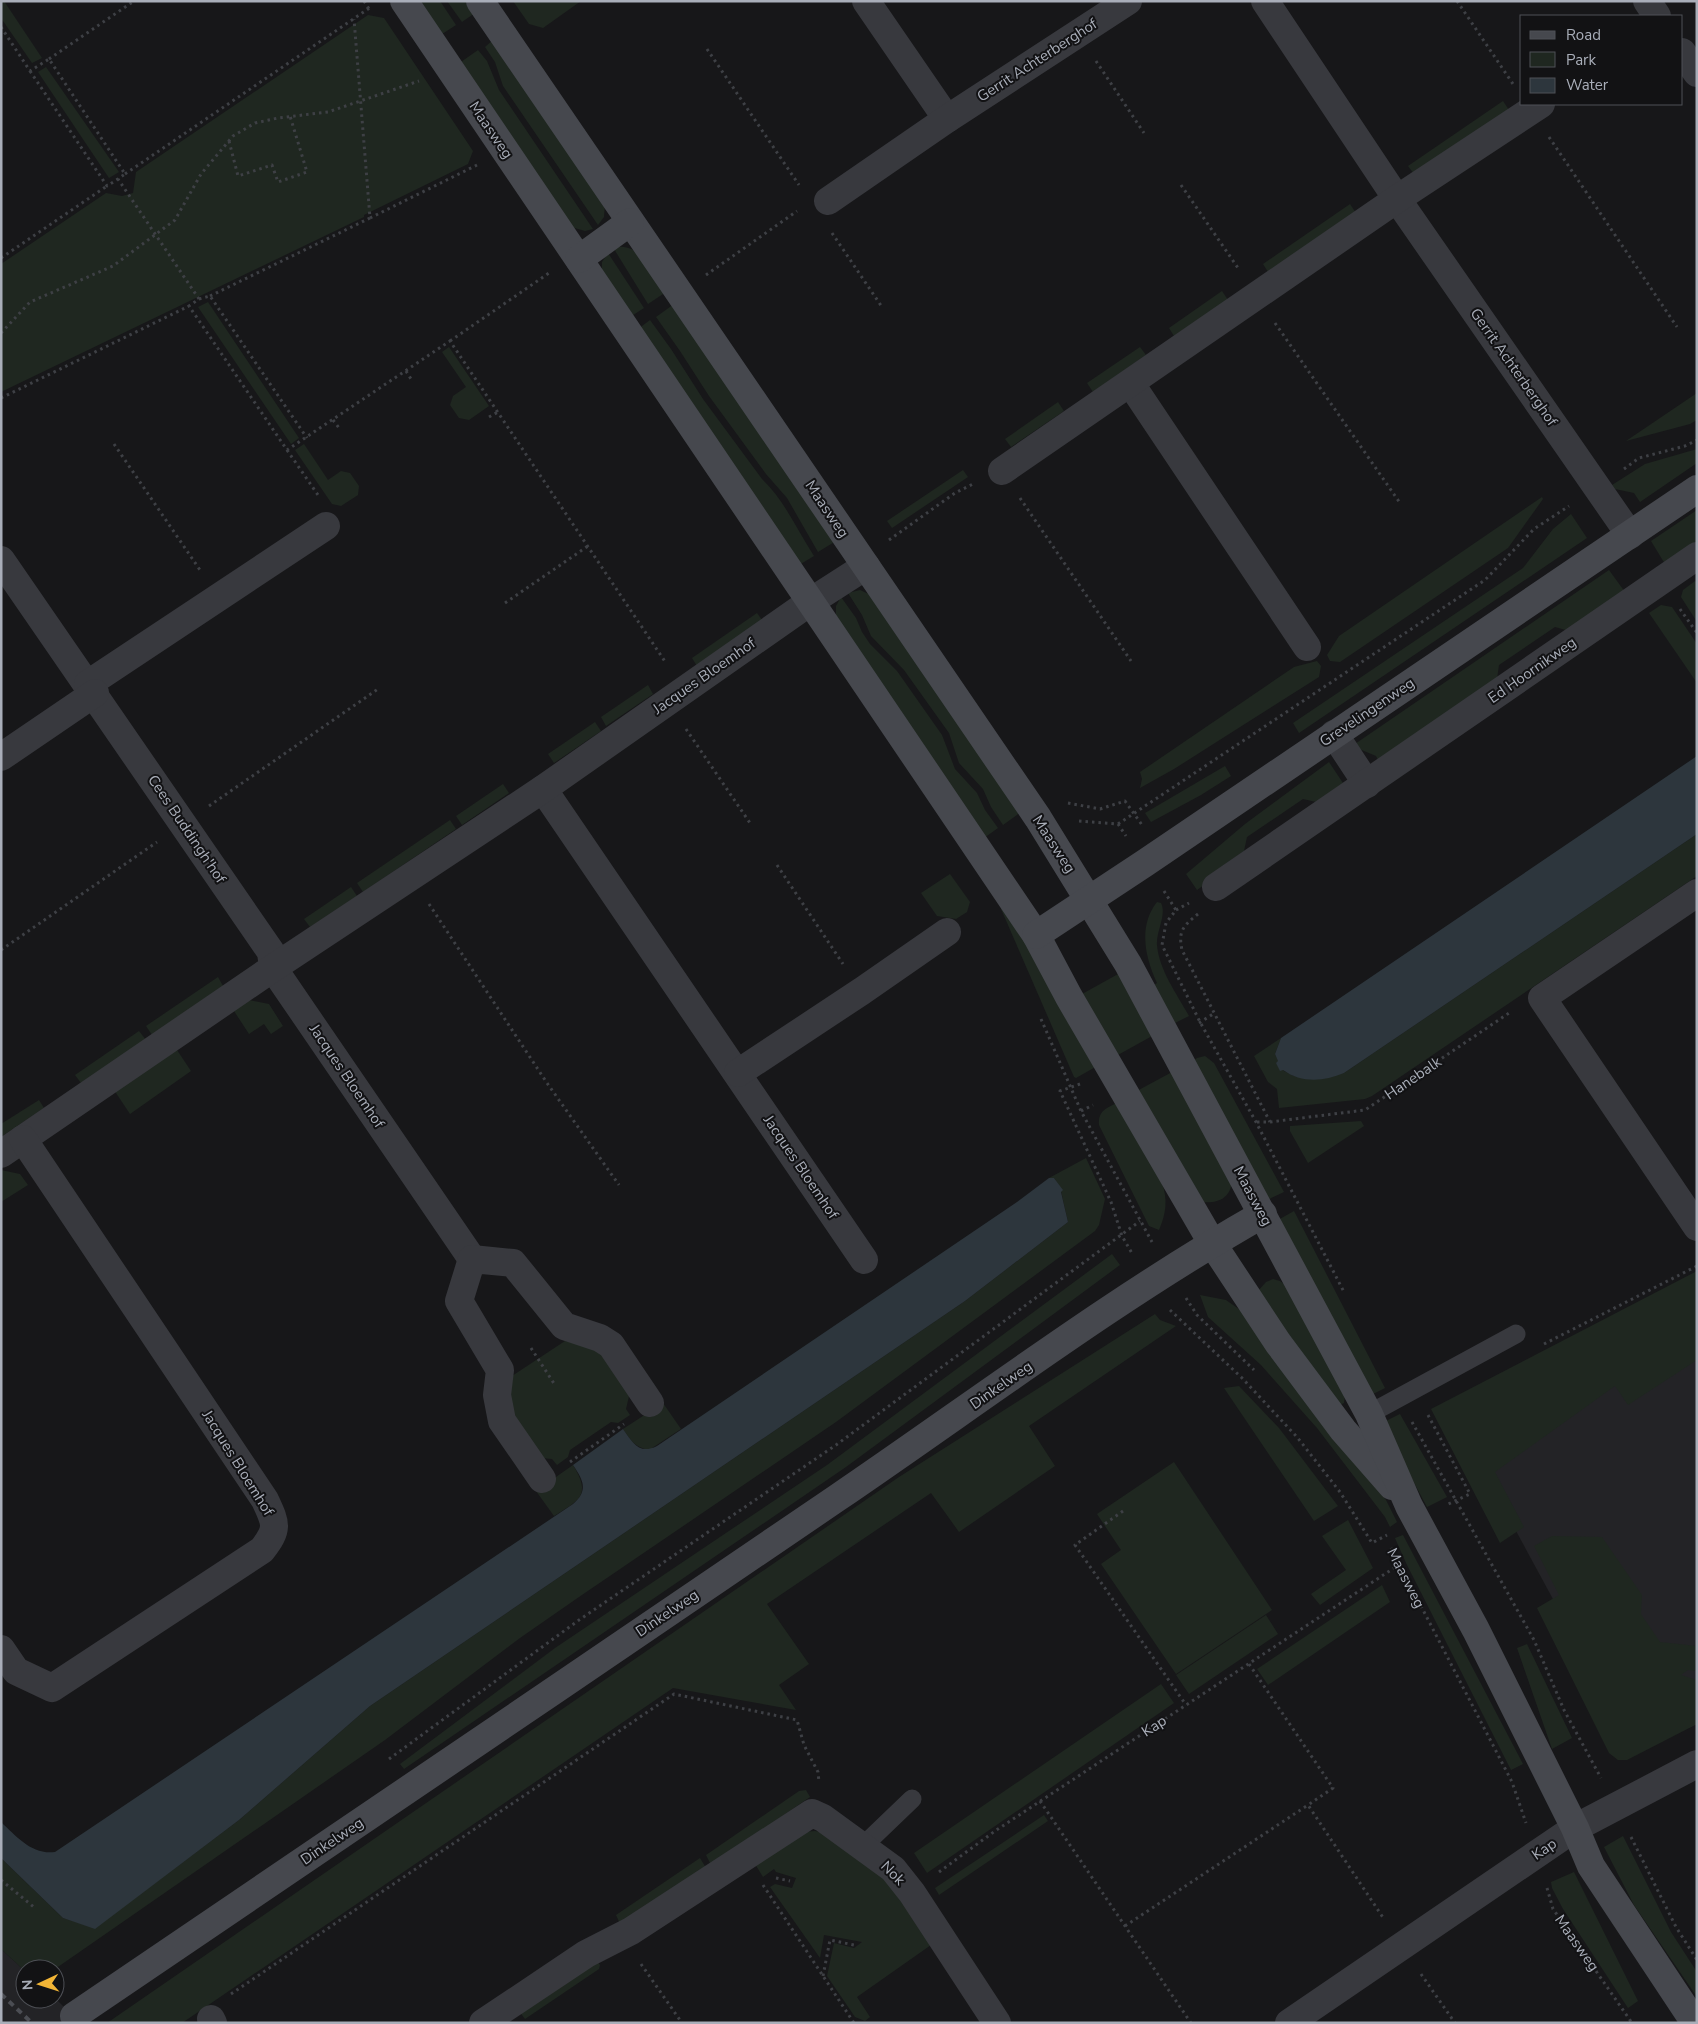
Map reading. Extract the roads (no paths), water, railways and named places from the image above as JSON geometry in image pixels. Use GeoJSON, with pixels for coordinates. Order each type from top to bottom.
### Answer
{"type":"FeatureCollection","features":[{"type":"Feature","properties":{"kind":"street","name":"Maasweg"},"geometry":{"type":"LineString","coordinates":[[404,1],[1036,934],[1078,1013],[1212,1243],[1278,1343],[1343,1430],[1409,1506]]}},
{"type":"Feature","properties":{"kind":"street","name":"Maasweg"},"geometry":{"type":"LineString","coordinates":[[480,1],[1043,825],[1089,898],[1128,964],[1369,1414],[1409,1506],[1476,1630],[1575,1828],[1591,1866],[1695,2023]]}},
{"type":"Feature","properties":{"kind":"street"},"geometry":{"type":"LineString","coordinates":[[866,1],[947,119]]}},
{"type":"Feature","properties":{"kind":"street","name":"Gerrit Achterberghof"},"geometry":{"type":"LineString","coordinates":[[818,204],[1128,1]]}},
{"type":"Feature","properties":{"kind":"street","name":"Gerrit Achterberghof"},"geometry":{"type":"LineString","coordinates":[[1264,1],[1398,200],[1630,534]]}},
{"type":"Feature","properties":{"kind":"street"},"geometry":{"type":"LineString","coordinates":[[1647,1],[1656,15]]}},
{"type":"Feature","properties":{"kind":"street"},"geometry":{"type":"LineString","coordinates":[[1683,53],[1697,73]]}},
{"type":"Feature","properties":{"kind":"street"},"geometry":{"type":"LineString","coordinates":[[1002,471],[1398,200],[1524,105]]}},
{"type":"Feature","properties":{"kind":"street"},"geometry":{"type":"LineString","coordinates":[[578,259],[630,222]]}},
{"type":"Feature","properties":{"kind":"street"},"geometry":{"type":"LineString","coordinates":[[1131,384],[1307,647]]}},
{"type":"Feature","properties":{"kind":"street","name":"Grevelingenweg"},"geometry":{"type":"LineString","coordinates":[[1036,934],[1145,863],[1697,489]]}},
{"type":"Feature","properties":{"kind":"street"},"geometry":{"type":"LineString","coordinates":[[1,757],[91,689],[218,598],[326,526]]}},
{"type":"Feature","properties":{"kind":"street","name":"Ed Hoornikweg"},"geometry":{"type":"LineString","coordinates":[[1216,887],[1697,556]]}},
{"type":"Feature","properties":{"kind":"street","name":"Cees Buddingh'hof"},"geometry":{"type":"LineString","coordinates":[[1,560],[271,952],[273,968]]}},
{"type":"Feature","properties":{"kind":"street","name":"Jacques Bloemhof"},"geometry":{"type":"LineString","coordinates":[[1,1649],[16,1671],[52,1688],[262,1550],[272,1537],[274,1521],[265,1500],[12,1146],[273,968],[543,789],[864,562]]}},
{"type":"Feature","properties":{"kind":"street"},"geometry":{"type":"LineString","coordinates":[[1334,734],[1367,784]]}},
{"type":"Feature","properties":{"kind":"street","name":"Jacques Bloemhof"},"geometry":{"type":"LineString","coordinates":[[543,789],[864,1260]]}},
{"type":"Feature","properties":{"kind":"street"},"geometry":{"type":"LineString","coordinates":[[1697,893],[1542,998],[1697,1227]]}},
{"type":"Feature","properties":{"kind":"street"},"geometry":{"type":"LineString","coordinates":[[738,1073],[947,932]]}},
{"type":"Feature","properties":{"kind":"street","name":"Jacques Bloemhof"},"geometry":{"type":"LineString","coordinates":[[273,968],[472,1259]]}},
{"type":"Feature","properties":{"kind":"street","name":"Dinkelweg"},"geometry":{"type":"LineString","coordinates":[[74,2016],[1168,1271],[1263,1214]]}},
{"type":"Feature","properties":{"kind":"street"},"geometry":{"type":"LineString","coordinates":[[542,1479],[502,1421],[497,1395],[500,1370],[459,1301],[472,1259],[513,1263],[564,1326],[600,1338],[611,1345],[650,1403]]}},
{"type":"Feature","properties":{"kind":"street"},"geometry":{"type":"LineString","coordinates":[[1343,1430],[1369,1414]]}},
{"type":"Feature","properties":{"kind":"street"},"geometry":{"type":"LineString","coordinates":[[1575,1828],[1697,1764]]}},
{"type":"Feature","properties":{"kind":"street","name":"Nok"},"geometry":{"type":"LineString","coordinates":[[483,2023],[586,1954],[622,1936],[812,1813],[823,1818],[893,1869],[912,1893],[997,2023]]}},
{"type":"Feature","properties":{"kind":"street","name":"Kap"},"geometry":{"type":"LineString","coordinates":[[1289,2023],[1575,1828]]}},
{"type":"Feature","properties":{"kind":"lane"},"geometry":{"type":"LineString","coordinates":[[1369,1414],[1398,1396],[1516,1334]]}},
{"type":"Feature","properties":{"kind":"lane"},"geometry":{"type":"LineString","coordinates":[[862,1847],[912,1799]]}},
{"type":"Feature","properties":{"kind":"water"},"geometry":{"type":"Polygon","coordinates":[[[1697,756],[1697,834],[1344,1073],[1312,1080],[1297,1077],[1283,1070],[1280,1071],[1276,1063],[1278,1061],[1275,1054],[1281,1038],[1697,756]]]}},
{"type":"Feature","properties":{"kind":"water"},"geometry":{"type":"Polygon","coordinates":[[[1049,1178],[1054,1178],[1063,1190],[1061,1192],[1068,1222],[965,1301],[370,1706],[239,1820],[95,1929],[63,1918],[1,1858],[1,1822],[32,1848],[39,1851],[55,1852],[573,1504],[581,1494],[583,1485],[573,1465],[623,1429],[633,1443],[641,1448],[646,1449],[657,1446],[1017,1202],[1049,1178]]]}},
{"type":"Feature","properties":{"kind":"railway"},"geometry":{"type":"LineString","coordinates":[[1,1994],[32,2023]]}}]}
